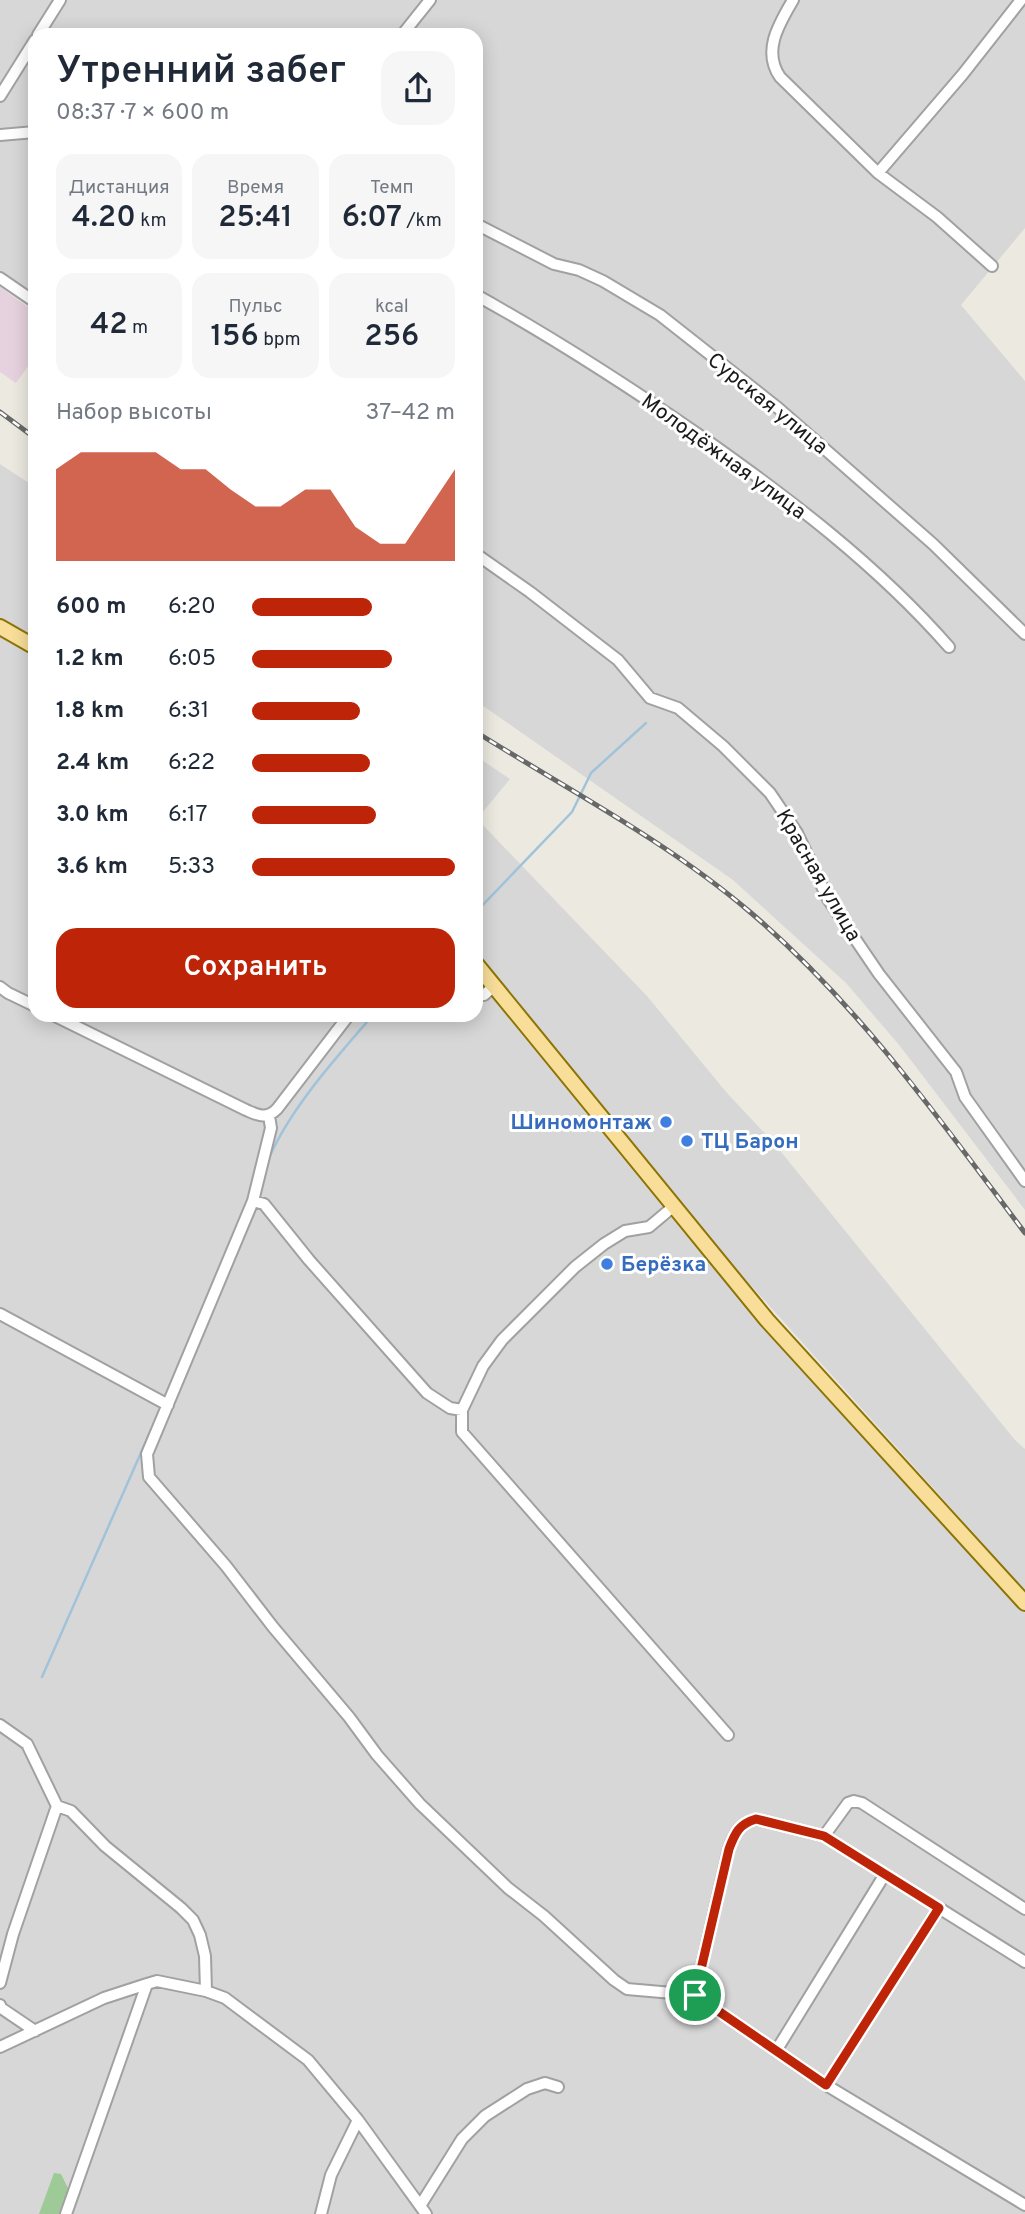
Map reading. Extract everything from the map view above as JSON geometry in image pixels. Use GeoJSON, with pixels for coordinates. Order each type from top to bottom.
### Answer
{"type":"FeatureCollection","features":[{"type":"Feature","properties":{"kind":"main road"},"geometry":{"type":"LineString","coordinates":[[0,627],[28,643]]}},
{"type":"Feature","properties":{"kind":"main road"},"geometry":{"type":"LineString","coordinates":[[483,973],[767,1320],[1025,1603]]}},
{"type":"Feature","properties":{"kind":"street"},"geometry":{"type":"LineString","coordinates":[[42,28],[60,0]]}},
{"type":"Feature","properties":{"kind":"street"},"geometry":{"type":"LineString","coordinates":[[408,28],[430,0]]}},
{"type":"Feature","properties":{"kind":"street"},"geometry":{"type":"LineString","coordinates":[[793,0],[777,27],[772,47],[773,66],[780,77],[878,173],[937,217],[992,266]]}},
{"type":"Feature","properties":{"kind":"street"},"geometry":{"type":"LineString","coordinates":[[878,173],[964,74],[1021,0]]}},
{"type":"Feature","properties":{"kind":"street"},"geometry":{"type":"LineString","coordinates":[[0,96],[28,51]]}},
{"type":"Feature","properties":{"kind":"street"},"geometry":{"type":"LineString","coordinates":[[0,135],[28,133]]}},
{"type":"Feature","properties":{"kind":"street","name":"Сурская улица"},"geometry":{"type":"LineString","coordinates":[[483,228],[554,264],[579,270],[603,281],[660,316],[778,408],[933,544],[1025,634]]}},
{"type":"Feature","properties":{"kind":"street"},"geometry":{"type":"LineString","coordinates":[[0,278],[28,297]]}},
{"type":"Feature","properties":{"kind":"street","name":"Молодёжная улица"},"geometry":{"type":"LineString","coordinates":[[483,299],[544,332],[644,396],[770,485],[887,581],[949,647]]}},
{"type":"Feature","properties":{"kind":"street","name":"Красная улица"},"geometry":{"type":"LineString","coordinates":[[483,560],[530,592],[618,660],[650,698],[678,708],[723,746],[770,793],[797,833],[828,899],[879,974],[956,1072],[965,1097],[1025,1181]]}},
{"type":"Feature","properties":{"kind":"street"},"geometry":{"type":"LineString","coordinates":[[483,995],[494,986]]}},
{"type":"Feature","properties":{"kind":"street"},"geometry":{"type":"LineString","coordinates":[[0,987],[28,1003]]}},
{"type":"Feature","properties":{"kind":"street"},"geometry":{"type":"LineString","coordinates":[[67,1022],[246,1110],[269,1116]]}},
{"type":"Feature","properties":{"kind":"street"},"geometry":{"type":"LineString","coordinates":[[269,1116],[344,1022]]}},
{"type":"Feature","properties":{"kind":"street"},"geometry":{"type":"LineString","coordinates":[[269,1116],[271,1128],[253,1201],[147,1454],[149,1477],[226,1566],[349,1717],[376,1755],[420,1804],[508,1888],[544,1916],[614,1980],[627,1989],[695,1995],[826,2085],[1025,2204]]}},
{"type":"Feature","properties":{"kind":"street"},"geometry":{"type":"LineString","coordinates":[[253,1201],[264,1204],[309,1260],[427,1393],[450,1408],[461,1410]]}},
{"type":"Feature","properties":{"kind":"street"},"geometry":{"type":"LineString","coordinates":[[674,1206],[649,1227],[625,1231],[604,1244],[575,1267],[502,1340],[483,1366],[461,1410],[463,1432],[727,1735]]}},
{"type":"Feature","properties":{"kind":"street"},"geometry":{"type":"LineString","coordinates":[[0,1314],[167,1405]]}},
{"type":"Feature","properties":{"kind":"street"},"geometry":{"type":"LineString","coordinates":[[0,1726],[27,1744],[57,1805],[71,1811],[105,1846],[193,1920],[205,1956],[206,1991]]}},
{"type":"Feature","properties":{"kind":"street"},"geometry":{"type":"LineString","coordinates":[[824,1836],[848,1803],[862,1803],[1025,1909]]}},
{"type":"Feature","properties":{"kind":"street"},"geometry":{"type":"LineString","coordinates":[[0,1983],[13,1934],[57,1805]]}},
{"type":"Feature","properties":{"kind":"street"},"geometry":{"type":"LineString","coordinates":[[695,1995],[729,1849],[737,1829],[756,1819],[824,1836],[1025,1962]]}},
{"type":"Feature","properties":{"kind":"street"},"geometry":{"type":"LineString","coordinates":[[776,2051],[885,1874]]}},
{"type":"Feature","properties":{"kind":"street"},"geometry":{"type":"LineString","coordinates":[[826,2085],[939,1908]]}},
{"type":"Feature","properties":{"kind":"street"},"geometry":{"type":"LineString","coordinates":[[0,2047],[104,1998],[147,1984],[157,1982],[206,1991],[225,1998],[307,2060],[358,2120],[423,2210],[462,2139],[485,2116],[527,2088],[545,2083],[558,2087]]}},
{"type":"Feature","properties":{"kind":"street"},"geometry":{"type":"LineString","coordinates":[[66,2214],[147,1984]]}},
{"type":"Feature","properties":{"kind":"street"},"geometry":{"type":"LineString","coordinates":[[0,2007],[35,2031]]}},
{"type":"Feature","properties":{"kind":"street"},"geometry":{"type":"LineString","coordinates":[[321,2214],[331,2175],[358,2120]]}},
{"type":"Feature","properties":{"kind":"shaded area"},"geometry":{"type":"Polygon","coordinates":[[[0,0],[1025,0],[1025,228],[961,305],[1025,381],[1025,1210],[900,1046],[846,983],[733,880],[483,706],[483,28],[28,28],[28,302],[0,283],[0,0]]]}},
{"type":"Feature","properties":{"kind":"shaded area"},"geometry":{"type":"Polygon","coordinates":[[[0,287],[28,307],[28,366],[16,383],[0,372],[0,287]]]}},
{"type":"Feature","properties":{"kind":"shaded area"},"geometry":{"type":"Polygon","coordinates":[[[0,464],[28,482],[28,638],[0,623],[0,464]]]}},
{"type":"Feature","properties":{"kind":"shaded area"},"geometry":{"type":"Polygon","coordinates":[[[0,637],[28,652],[28,1022],[483,1022],[483,987],[683,1232],[850,1424],[1025,1613],[1025,2214],[0,2214],[0,637]]]}},
{"type":"Feature","properties":{"kind":"shaded area"},"geometry":{"type":"Polygon","coordinates":[[[483,761],[510,779],[483,812],[483,761]]]}},
{"type":"Feature","properties":{"kind":"shaded area"},"geometry":{"type":"Polygon","coordinates":[[[483,825],[647,996],[727,1093],[773,1142],[1025,1449],[1025,1593],[981,1541],[710,1240],[483,959],[483,825]]]}},
{"type":"Feature","properties":{"kind":"green space"},"geometry":{"type":"Polygon","coordinates":[[[54,2173],[61,2174],[70,2192],[63,2214],[39,2214],[54,2173]]]}},
{"type":"Feature","properties":{"kind":"waterway"},"geometry":{"type":"LineString","coordinates":[[483,905],[572,812],[591,773],[646,723]]}},
{"type":"Feature","properties":{"kind":"waterway"},"geometry":{"type":"LineString","coordinates":[[269,1158],[302,1101],[367,1022]]}},
{"type":"Feature","properties":{"kind":"waterway"},"geometry":{"type":"LineString","coordinates":[[42,1677],[151,1430]]}},
{"type":"Feature","properties":{"kind":"railway"},"geometry":{"type":"LineString","coordinates":[[0,412],[28,433]]}},
{"type":"Feature","properties":{"kind":"railway"},"geometry":{"type":"LineString","coordinates":[[483,736],[651,839],[750,912],[827,985],[862,1024],[1025,1233]]}},
{"type":"Feature","properties":{"kind":"place","name":"Шиномонтаж"},"geometry":{"type":"Point","coordinates":[666,1122]}},
{"type":"Feature","properties":{"kind":"place","name":"ТЦ Барон"},"geometry":{"type":"Point","coordinates":[687,1141]}},
{"type":"Feature","properties":{"kind":"place","name":"Берёзка"},"geometry":{"type":"Point","coordinates":[607,1264]}},
{"type":"Feature","properties":{"kind":"route"},"geometry":{"type":"LineString","coordinates":[[756,1819],[824,1836],[939,1908],[826,2085],[695,1995],[729,1849],[737,1829],[747,1822],[756,1819]]}}]}
